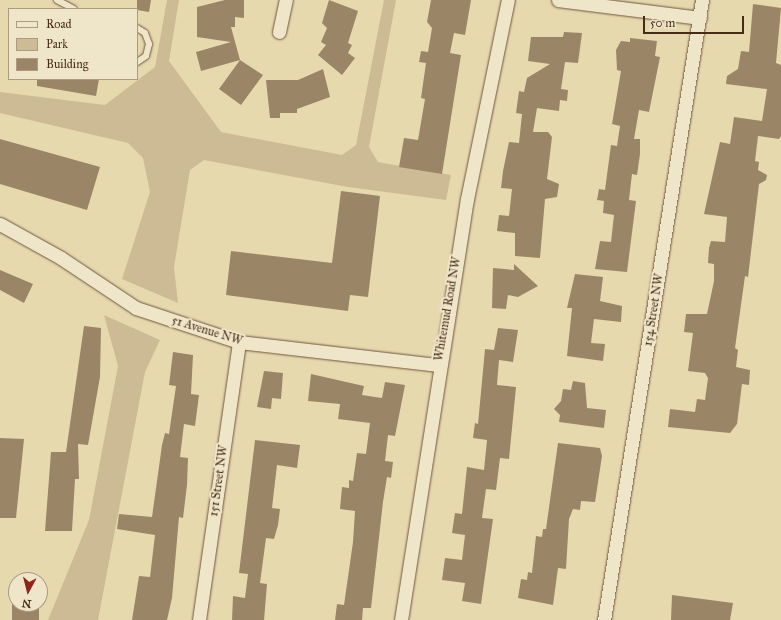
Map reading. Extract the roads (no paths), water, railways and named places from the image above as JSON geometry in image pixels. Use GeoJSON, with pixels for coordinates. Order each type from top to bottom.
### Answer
{"type":"FeatureCollection","features":[{"type":"Feature","properties":{"kind":"street"},"geometry":{"type":"LineString","coordinates":[[279,32],[286,0]]}},
{"type":"Feature","properties":{"kind":"street","name":"Whitemud Road NW"},"geometry":{"type":"LineString","coordinates":[[401,620],[439,365],[467,199],[508,0]]}},
{"type":"Feature","properties":{"kind":"street"},"geometry":{"type":"LineString","coordinates":[[558,0],[700,18]]}},
{"type":"Feature","properties":{"kind":"street","name":"154 Street NW"},"geometry":{"type":"LineString","coordinates":[[604,620],[702,0]]}},
{"type":"Feature","properties":{"kind":"street","name":"51 Avenue NW"},"geometry":{"type":"LineString","coordinates":[[0,224],[61,258],[136,308],[238,342],[439,365]]}},
{"type":"Feature","properties":{"kind":"street","name":"151 Street NW"},"geometry":{"type":"LineString","coordinates":[[199,620],[238,342]]}},
{"type":"Feature","properties":{"kind":"lane"},"geometry":{"type":"LineString","coordinates":[[57,0],[72,8]]}},
{"type":"Feature","properties":{"kind":"lane"},"geometry":{"type":"LineString","coordinates":[[138,29],[145,33],[149,44],[146,56],[138,61]]}}]}
